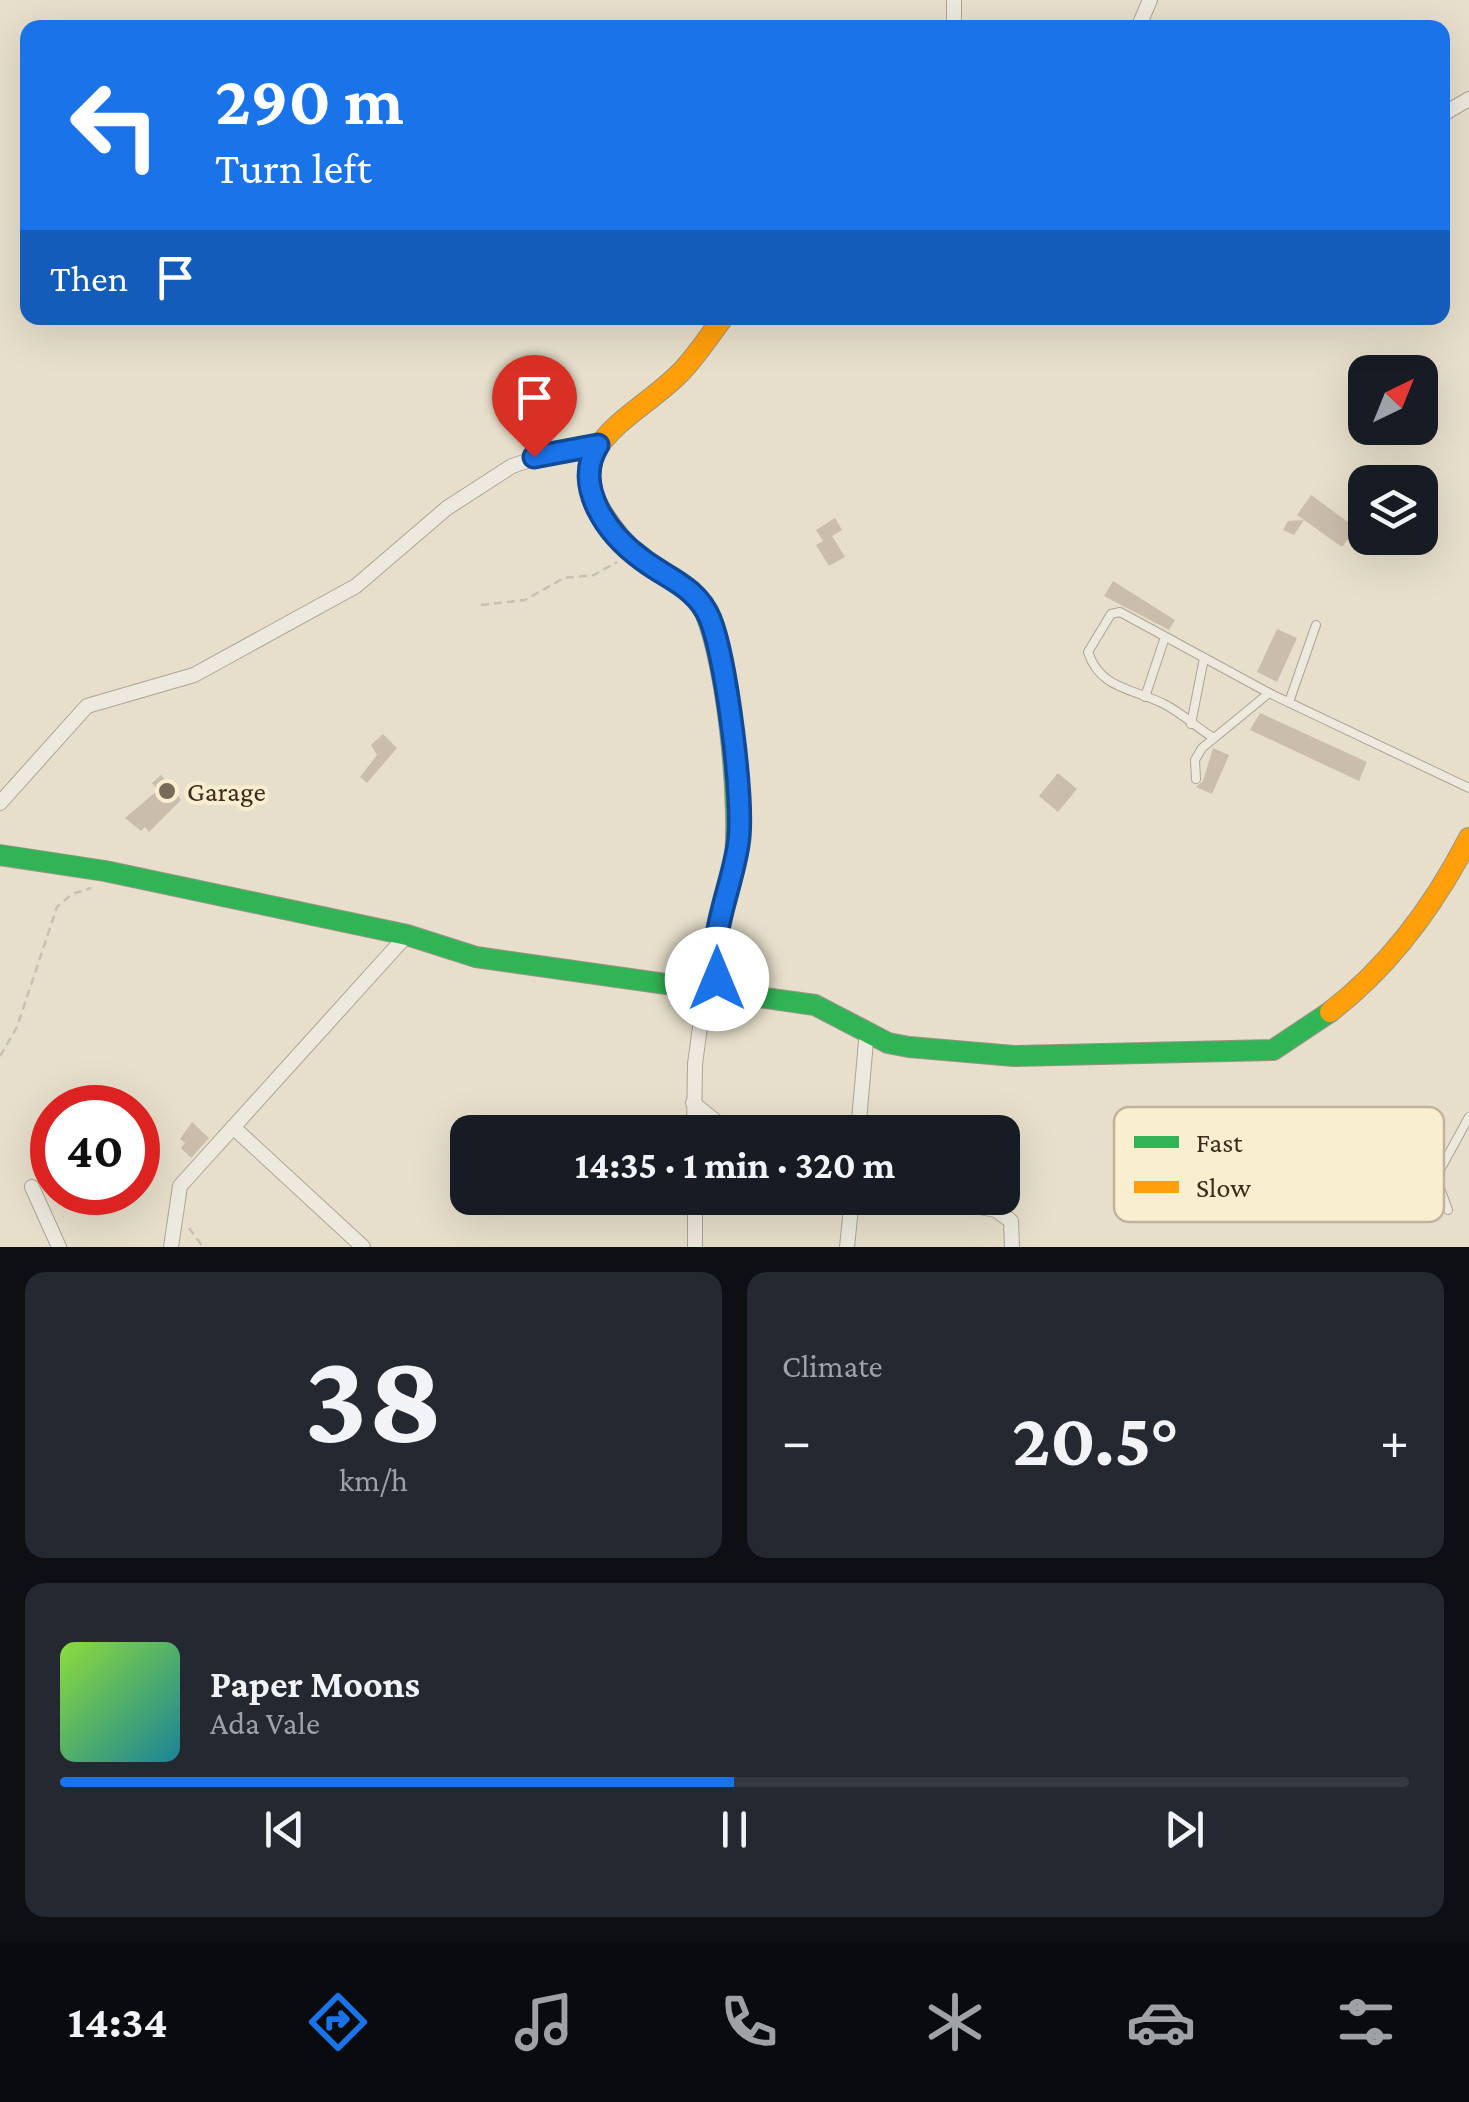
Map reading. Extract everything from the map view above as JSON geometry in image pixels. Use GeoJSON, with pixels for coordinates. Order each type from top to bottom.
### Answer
{"type":"FeatureCollection","features":[{"type":"Feature","properties":{"kind":"street"},"geometry":{"type":"LineString","coordinates":[[693,1115],[717,979],[715,939],[736,856],[739,812],[719,655],[711,622],[694,593],[638,557],[593,500],[587,472],[598,445],[680,373],[718,325]]}},
{"type":"Feature","properties":{"kind":"street"},"geometry":{"type":"LineString","coordinates":[[0,803],[87,706],[194,675],[356,586],[447,508],[512,466],[566,448],[598,445]]}},
{"type":"Feature","properties":{"kind":"street"},"geometry":{"type":"LineString","coordinates":[[2,852],[407,935],[476,957],[816,1005],[888,1042],[909,1047],[1014,1056],[1273,1050],[1306,1031],[1368,979],[1441,892],[1469,838]]}},
{"type":"Feature","properties":{"kind":"street"},"geometry":{"type":"LineString","coordinates":[[171,1247],[176,1193],[407,935]]}},
{"type":"Feature","properties":{"kind":"street"},"geometry":{"type":"LineString","coordinates":[[860,1115],[867,1030]]}},
{"type":"Feature","properties":{"kind":"street"},"geometry":{"type":"LineString","coordinates":[[693,1103],[708,1115]]}},
{"type":"Feature","properties":{"kind":"street"},"geometry":{"type":"LineString","coordinates":[[233,1128],[363,1247]]}},
{"type":"Feature","properties":{"kind":"street"},"geometry":{"type":"LineString","coordinates":[[45,1215],[59,1247]]}},
{"type":"Feature","properties":{"kind":"street"},"geometry":{"type":"LineString","coordinates":[[695,1215],[695,1247]]}},
{"type":"Feature","properties":{"kind":"street"},"geometry":{"type":"LineString","coordinates":[[847,1247],[850,1215]]}},
{"type":"Feature","properties":{"kind":"street"},"geometry":{"type":"LineString","coordinates":[[1004,1215],[1011,1222],[1012,1247]]}},
{"type":"Feature","properties":{"kind":"lane"},"geometry":{"type":"LineString","coordinates":[[1214,738],[1172,708],[1103,677],[1088,652],[1104,622],[1116,612],[1269,693],[1469,788]]}},
{"type":"Feature","properties":{"kind":"lane"},"geometry":{"type":"LineString","coordinates":[[1289,702],[1316,625]]}},
{"type":"Feature","properties":{"kind":"lane"},"geometry":{"type":"LineString","coordinates":[[1144,697],[1166,637]]}},
{"type":"Feature","properties":{"kind":"lane"},"geometry":{"type":"LineString","coordinates":[[1191,724],[1204,658]]}},
{"type":"Feature","properties":{"kind":"lane"},"geometry":{"type":"LineString","coordinates":[[1196,779],[1198,753],[1269,693]]}},
{"type":"Feature","properties":{"kind":"lane"},"geometry":{"type":"LineString","coordinates":[[1444,1162],[1469,1117]]}},
{"type":"Feature","properties":{"kind":"lane"},"geometry":{"type":"LineString","coordinates":[[1444,1199],[1448,1210]]}},
{"type":"Feature","properties":{"kind":"path"},"geometry":{"type":"LineString","coordinates":[[480,605],[525,600],[564,578],[589,576],[638,557]]}},
{"type":"Feature","properties":{"kind":"path"},"geometry":{"type":"LineString","coordinates":[[0,1056],[17,1027],[57,907],[72,894],[105,886]]}},
{"type":"Feature","properties":{"kind":"building"},"geometry":{"type":"Polygon","coordinates":[[[1311,495],[1348,522],[1348,539],[1342,547],[1297,515],[1311,495]]]}},
{"type":"Feature","properties":{"kind":"building"},"geometry":{"type":"Polygon","coordinates":[[[835,518],[842,530],[832,536],[845,557],[829,566],[816,545],[823,541],[816,530],[835,518]]]}},
{"type":"Feature","properties":{"kind":"building"},"geometry":{"type":"Polygon","coordinates":[[[1304,520],[1294,535],[1283,530],[1288,521],[1304,520]]]}},
{"type":"Feature","properties":{"kind":"building"},"geometry":{"type":"Polygon","coordinates":[[[1113,581],[1175,620],[1169,630],[1104,596],[1113,581]]]}},
{"type":"Feature","properties":{"kind":"building"},"geometry":{"type":"Polygon","coordinates":[[[1277,629],[1297,638],[1277,682],[1257,672],[1277,629]]]}},
{"type":"Feature","properties":{"kind":"building"},"geometry":{"type":"Polygon","coordinates":[[[1260,713],[1367,762],[1359,781],[1250,730],[1260,713]]]}},
{"type":"Feature","properties":{"kind":"building"},"geometry":{"type":"Polygon","coordinates":[[[383,734],[397,748],[367,783],[360,777],[377,755],[371,745],[383,734]]]}},
{"type":"Feature","properties":{"kind":"building"},"geometry":{"type":"Polygon","coordinates":[[[1213,748],[1229,755],[1212,794],[1196,787],[1203,781],[1213,748]]]}},
{"type":"Feature","properties":{"kind":"building"},"geometry":{"type":"Polygon","coordinates":[[[1058,773],[1077,789],[1058,812],[1039,796],[1058,773]]]}},
{"type":"Feature","properties":{"kind":"building"},"geometry":{"type":"Polygon","coordinates":[[[161,775],[181,800],[149,832],[145,827],[141,831],[125,818],[158,790],[152,783],[161,775]]]}},
{"type":"Feature","properties":{"kind":"building"},"geometry":{"type":"Polygon","coordinates":[[[192,1122],[209,1138],[191,1158],[181,1148],[185,1143],[180,1139],[192,1122]]]}},
{"type":"Feature","properties":{"kind":"traffic: fast"},"geometry":{"type":"LineString","coordinates":[[647,563],[697,597],[708,619],[724,687],[736,807],[734,866],[716,945],[715,961],[724,992]]}},
{"type":"Feature","properties":{"kind":"traffic: fast"},"geometry":{"type":"LineString","coordinates":[[0,855],[105,871],[407,935],[476,957],[815,1005],[888,1043],[909,1047],[1014,1056],[1273,1050],[1330,1012]]}},
{"type":"Feature","properties":{"kind":"traffic: slow"},"geometry":{"type":"LineString","coordinates":[[647,563],[619,536],[592,492],[590,471],[595,452],[624,419],[680,373],[718,325]]}},
{"type":"Feature","properties":{"kind":"traffic: slow"},"geometry":{"type":"LineString","coordinates":[[1330,1012],[1372,975],[1409,932],[1469,838]]}},
{"type":"Feature","properties":{"kind":"place","name":"Garage"},"geometry":{"type":"Point","coordinates":[167,791]}},
{"type":"Feature","properties":{"kind":"route"},"geometry":{"type":"LineString","coordinates":[[534,457],[598,445],[587,472],[593,500],[603,516],[638,557],[694,593],[711,622],[729,718],[739,812],[734,870],[715,939],[717,979]]}}]}
